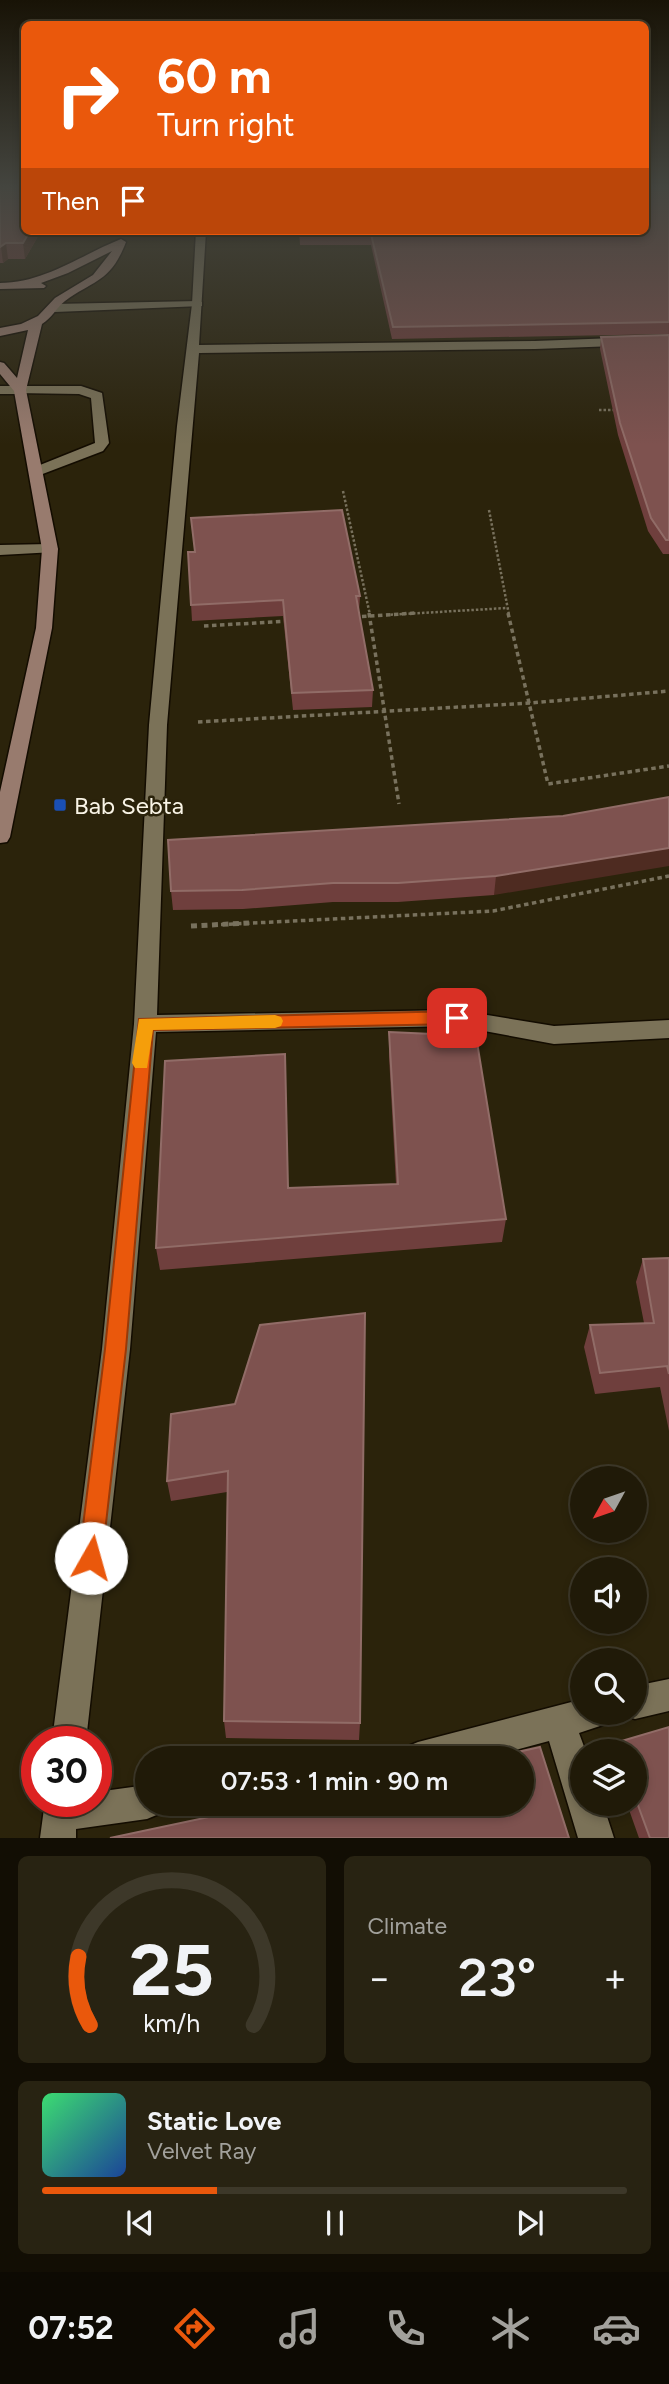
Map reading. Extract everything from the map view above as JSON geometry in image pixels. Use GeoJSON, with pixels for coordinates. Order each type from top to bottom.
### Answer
{"type":"FeatureCollection","features":[{"type":"Feature","properties":{"kind":"street"},"geometry":{"type":"LineString","coordinates":[[0,286],[27,284],[59,273]]}},
{"type":"Feature","properties":{"kind":"street"},"geometry":{"type":"LineString","coordinates":[[0,332],[36,322],[57,304],[103,273]]}},
{"type":"Feature","properties":{"kind":"street"},"geometry":{"type":"LineString","coordinates":[[71,1726],[116,1349],[145,1024],[147,928],[158,725],[199,273]]}},
{"type":"Feature","properties":{"kind":"street"},"geometry":{"type":"LineString","coordinates":[[27,284],[52,290],[59,295],[57,304]]}},
{"type":"Feature","properties":{"kind":"street"},"geometry":{"type":"LineString","coordinates":[[57,304],[198,304]]}},
{"type":"Feature","properties":{"kind":"street"},"geometry":{"type":"LineString","coordinates":[[0,836],[44,628],[50,549],[20,390],[36,322]]}},
{"type":"Feature","properties":{"kind":"street"},"geometry":{"type":"LineString","coordinates":[[194,349],[535,345],[669,340]]}},
{"type":"Feature","properties":{"kind":"street"},"geometry":{"type":"LineString","coordinates":[[0,366],[20,390]]}},
{"type":"Feature","properties":{"kind":"street"},"geometry":{"type":"LineString","coordinates":[[0,390],[81,390],[97,397],[102,443],[98,448],[35,472]]}},
{"type":"Feature","properties":{"kind":"street"},"geometry":{"type":"LineString","coordinates":[[0,550],[50,549]]}},
{"type":"Feature","properties":{"kind":"street"},"geometry":{"type":"LineString","coordinates":[[145,1024],[457,1018],[554,1035],[669,1029]]}},
{"type":"Feature","properties":{"kind":"street"},"geometry":{"type":"LineString","coordinates":[[647,1700],[669,1695]]}},
{"type":"Feature","properties":{"kind":"street"},"geometry":{"type":"LineString","coordinates":[[466,1746],[570,1718]]}},
{"type":"Feature","properties":{"kind":"street"},"geometry":{"type":"LineString","coordinates":[[559,1721],[570,1755]]}},
{"type":"Feature","properties":{"kind":"street"},"geometry":{"type":"LineString","coordinates":[[60,1818],[135,1804]]}},
{"type":"Feature","properties":{"kind":"street"},"geometry":{"type":"LineString","coordinates":[[590,1816],[596,1838]]}},
{"type":"Feature","properties":{"kind":"path"},"geometry":{"type":"LineString","coordinates":[[599,410],[622,410]]}},
{"type":"Feature","properties":{"kind":"path"},"geometry":{"type":"LineString","coordinates":[[343,491],[370,616],[399,804]]}},
{"type":"Feature","properties":{"kind":"path"},"geometry":{"type":"LineString","coordinates":[[489,510],[507,608],[548,784],[669,766]]}},
{"type":"Feature","properties":{"kind":"path"},"geometry":{"type":"LineString","coordinates":[[342,618],[507,608]]}},
{"type":"Feature","properties":{"kind":"path"},"geometry":{"type":"LineString","coordinates":[[166,629],[302,620]]}},
{"type":"Feature","properties":{"kind":"path"},"geometry":{"type":"LineString","coordinates":[[158,725],[530,703],[669,691]]}},
{"type":"Feature","properties":{"kind":"path"},"geometry":{"type":"LineString","coordinates":[[147,928],[493,911],[669,876]]}},
{"type":"Feature","properties":{"kind":"building"},"geometry":{"type":"Polygon","coordinates":[[[380,273],[669,273],[669,322],[393,327],[380,273]]]}},
{"type":"Feature","properties":{"kind":"building"},"geometry":{"type":"Polygon","coordinates":[[[669,335],[669,540],[666,540],[651,518],[620,423],[601,337],[669,335]]]}},
{"type":"Feature","properties":{"kind":"building"},"geometry":{"type":"Polygon","coordinates":[[[342,510],[360,596],[356,596],[373,690],[292,693],[283,600],[191,605],[188,552],[195,552],[191,518],[342,510]]]}},
{"type":"Feature","properties":{"kind":"building"},"geometry":{"type":"Polygon","coordinates":[[[669,797],[669,848],[496,876],[398,883],[333,883],[242,890],[171,891],[168,840],[563,816],[669,797]]]}},
{"type":"Feature","properties":{"kind":"building"},"geometry":{"type":"Polygon","coordinates":[[[389,1032],[476,1036],[506,1219],[156,1248],[165,1061],[285,1054],[288,1188],[398,1184],[389,1032]]]}},
{"type":"Feature","properties":{"kind":"building"},"geometry":{"type":"Polygon","coordinates":[[[669,1258],[669,1374],[667,1366],[600,1373],[590,1325],[654,1323],[643,1259],[669,1258]]]}},
{"type":"Feature","properties":{"kind":"building"},"geometry":{"type":"Polygon","coordinates":[[[365,1313],[360,1723],[224,1721],[228,1471],[167,1481],[171,1414],[235,1404],[260,1325],[365,1313]]]}},
{"type":"Feature","properties":{"kind":"building"},"geometry":{"type":"Polygon","coordinates":[[[669,1727],[669,1838],[650,1838],[642,1816],[647,1816],[647,1739],[628,1739],[669,1727]]]}},
{"type":"Feature","properties":{"kind":"building"},"geometry":{"type":"Polygon","coordinates":[[[540,1747],[569,1838],[110,1838],[214,1816],[534,1816],[534,1748],[540,1747]]]}},
{"type":"Feature","properties":{"kind":"slow traffic"},"geometry":{"type":"LineString","coordinates":[[141,1063],[145,1024],[275,1021]]}},
{"type":"Feature","properties":{"kind":"place","name":"Bab Sebta"},"geometry":{"type":"Point","coordinates":[60,805]}},
{"type":"Feature","properties":{"kind":"route"},"geometry":{"type":"LineString","coordinates":[[91,1558],[116,1349],[145,1024],[457,1018]]}}]}
